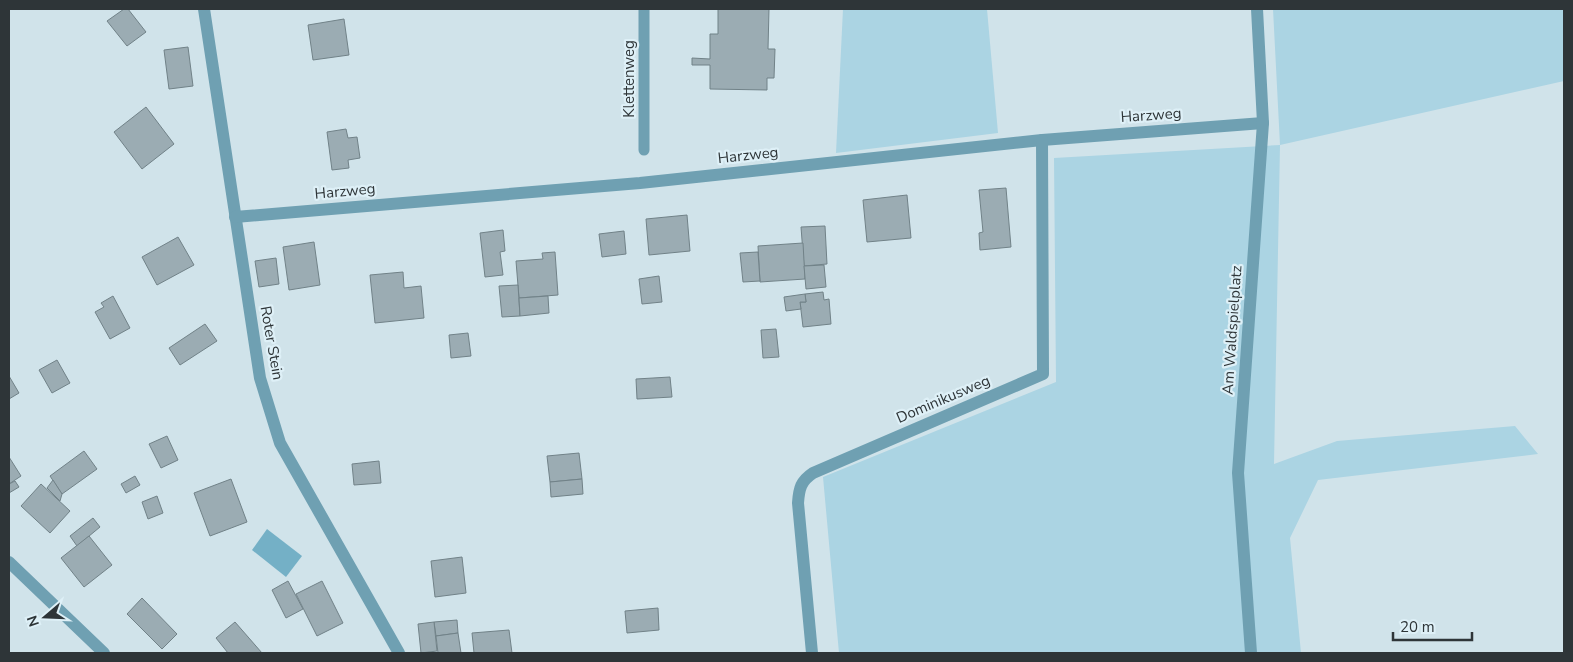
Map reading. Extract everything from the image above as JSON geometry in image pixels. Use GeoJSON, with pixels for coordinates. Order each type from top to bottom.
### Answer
{"type":"FeatureCollection","features":[{"type":"Feature","properties":{"kind":"street","name":"Roter Stein"},"geometry":{"type":"LineString","coordinates":[[204,9],[260,378],[280,443],[399,653]]}},
{"type":"Feature","properties":{"kind":"street","name":"Am Waldspielplatz"},"geometry":{"type":"LineString","coordinates":[[1251,653],[1238,473],[1263,123],[1257,9]]}},
{"type":"Feature","properties":{"kind":"street","name":"Harzweg"},"geometry":{"type":"LineString","coordinates":[[235,217],[640,183],[1042,140],[1263,123]]}},
{"type":"Feature","properties":{"kind":"street","name":"Dominikusweg"},"geometry":{"type":"LineString","coordinates":[[812,653],[798,503],[799,488],[804,479],[1043,374],[1042,140]]}},
{"type":"Feature","properties":{"kind":"street"},"geometry":{"type":"LineString","coordinates":[[9,562],[104,653]]}},
{"type":"Feature","properties":{"kind":"lane","name":"Klettenweg"},"geometry":{"type":"LineString","coordinates":[[644,9],[644,150]]}},
{"type":"Feature","properties":{"kind":"shaded area"},"geometry":{"type":"Polygon","coordinates":[[[843,9],[987,9],[998,133],[836,153],[843,9]]]}},
{"type":"Feature","properties":{"kind":"shaded area"},"geometry":{"type":"Polygon","coordinates":[[[1273,9],[1564,9],[1564,81],[1280,145],[1273,9]]]}},
{"type":"Feature","properties":{"kind":"shaded area"},"geometry":{"type":"Polygon","coordinates":[[[1280,145],[1274,464],[1337,441],[1515,426],[1538,454],[1318,480],[1290,538],[1301,653],[839,653],[823,477],[1056,382],[1054,158],[1280,145]]]}},
{"type":"Feature","properties":{"kind":"shaded area"},"geometry":{"type":"Polygon","coordinates":[[[267,529],[302,556],[286,577],[252,550],[267,529]]]}},
{"type":"Feature","properties":{"kind":"building"},"geometry":{"type":"Polygon","coordinates":[[[124,9],[128,9],[146,32],[127,46],[107,21],[124,9]]]}},
{"type":"Feature","properties":{"kind":"building"},"geometry":{"type":"Polygon","coordinates":[[[718,9],[769,9],[768,49],[775,49],[774,78],[767,78],[767,90],[710,89],[710,65],[692,65],[692,58],[710,59],[710,34],[718,34],[718,9]]]}},
{"type":"Feature","properties":{"kind":"building"},"geometry":{"type":"Polygon","coordinates":[[[344,19],[349,55],[313,60],[308,25],[344,19]]]}},
{"type":"Feature","properties":{"kind":"building"},"geometry":{"type":"Polygon","coordinates":[[[188,47],[193,86],[169,89],[164,50],[188,47]]]}},
{"type":"Feature","properties":{"kind":"building"},"geometry":{"type":"Polygon","coordinates":[[[146,107],[174,144],[142,169],[114,132],[146,107]]]}},
{"type":"Feature","properties":{"kind":"building"},"geometry":{"type":"Polygon","coordinates":[[[346,129],[348,138],[357,137],[360,158],[348,160],[349,168],[332,170],[327,132],[346,129]]]}},
{"type":"Feature","properties":{"kind":"building"},"geometry":{"type":"Polygon","coordinates":[[[1006,188],[1011,247],[980,250],[979,233],[983,232],[979,190],[1006,188]]]}},
{"type":"Feature","properties":{"kind":"building"},"geometry":{"type":"Polygon","coordinates":[[[907,195],[911,238],[867,242],[863,200],[907,195]]]}},
{"type":"Feature","properties":{"kind":"building"},"geometry":{"type":"Polygon","coordinates":[[[687,215],[690,251],[649,255],[646,219],[687,215]]]}},
{"type":"Feature","properties":{"kind":"building"},"geometry":{"type":"Polygon","coordinates":[[[825,226],[827,264],[804,266],[801,227],[825,226]]]}},
{"type":"Feature","properties":{"kind":"building"},"geometry":{"type":"Polygon","coordinates":[[[503,230],[505,251],[500,252],[503,275],[485,277],[480,233],[503,230]]]}},
{"type":"Feature","properties":{"kind":"building"},"geometry":{"type":"Polygon","coordinates":[[[624,231],[626,254],[602,257],[599,234],[624,231]]]}},
{"type":"Feature","properties":{"kind":"building"},"geometry":{"type":"Polygon","coordinates":[[[178,237],[194,265],[157,285],[142,257],[178,237]]]}},
{"type":"Feature","properties":{"kind":"building"},"geometry":{"type":"Polygon","coordinates":[[[314,242],[320,285],[289,290],[283,247],[314,242]]]}},
{"type":"Feature","properties":{"kind":"building"},"geometry":{"type":"Polygon","coordinates":[[[803,243],[805,279],[760,282],[758,246],[803,243]]]}},
{"type":"Feature","properties":{"kind":"building"},"geometry":{"type":"Polygon","coordinates":[[[555,252],[558,295],[519,298],[516,261],[543,259],[542,253],[555,252]]]}},
{"type":"Feature","properties":{"kind":"building"},"geometry":{"type":"Polygon","coordinates":[[[758,252],[760,281],[743,282],[740,253],[758,252]]]}},
{"type":"Feature","properties":{"kind":"building"},"geometry":{"type":"Polygon","coordinates":[[[276,258],[279,284],[259,287],[255,261],[276,258]]]}},
{"type":"Feature","properties":{"kind":"building"},"geometry":{"type":"Polygon","coordinates":[[[824,265],[826,287],[806,289],[804,266],[824,265]]]}},
{"type":"Feature","properties":{"kind":"building"},"geometry":{"type":"Polygon","coordinates":[[[403,272],[404,288],[421,286],[424,318],[375,323],[370,275],[403,272]]]}},
{"type":"Feature","properties":{"kind":"building"},"geometry":{"type":"Polygon","coordinates":[[[659,276],[662,302],[642,304],[639,279],[659,276]]]}},
{"type":"Feature","properties":{"kind":"building"},"geometry":{"type":"Polygon","coordinates":[[[518,285],[520,316],[502,317],[499,286],[518,285]]]}},
{"type":"Feature","properties":{"kind":"building"},"geometry":{"type":"Polygon","coordinates":[[[823,292],[824,300],[829,299],[831,324],[803,327],[800,302],[806,302],[805,294],[823,292]]]}},
{"type":"Feature","properties":{"kind":"building"},"geometry":{"type":"Polygon","coordinates":[[[805,294],[806,302],[800,302],[801,309],[786,311],[784,297],[805,294]]]}},
{"type":"Feature","properties":{"kind":"building"},"geometry":{"type":"Polygon","coordinates":[[[113,296],[130,328],[110,339],[95,312],[104,307],[101,303],[113,296]]]}},
{"type":"Feature","properties":{"kind":"building"},"geometry":{"type":"Polygon","coordinates":[[[548,296],[549,313],[520,316],[519,298],[548,296]]]}},
{"type":"Feature","properties":{"kind":"building"},"geometry":{"type":"Polygon","coordinates":[[[205,324],[217,341],[180,365],[169,348],[205,324]]]}},
{"type":"Feature","properties":{"kind":"building"},"geometry":{"type":"Polygon","coordinates":[[[776,329],[779,357],[763,358],[761,330],[776,329]]]}},
{"type":"Feature","properties":{"kind":"building"},"geometry":{"type":"Polygon","coordinates":[[[468,333],[471,356],[451,358],[449,335],[468,333]]]}},
{"type":"Feature","properties":{"kind":"building"},"geometry":{"type":"Polygon","coordinates":[[[57,360],[70,383],[52,393],[39,370],[57,360]]]}},
{"type":"Feature","properties":{"kind":"building"},"geometry":{"type":"Polygon","coordinates":[[[9,376],[19,393],[9,399],[9,376]]]}},
{"type":"Feature","properties":{"kind":"building"},"geometry":{"type":"Polygon","coordinates":[[[670,377],[672,397],[637,399],[636,379],[670,377]]]}},
{"type":"Feature","properties":{"kind":"building"},"geometry":{"type":"Polygon","coordinates":[[[167,436],[178,460],[161,468],[149,444],[167,436]]]}},
{"type":"Feature","properties":{"kind":"building"},"geometry":{"type":"Polygon","coordinates":[[[84,451],[97,469],[62,494],[50,476],[84,451]]]}},
{"type":"Feature","properties":{"kind":"building"},"geometry":{"type":"Polygon","coordinates":[[[579,453],[582,479],[550,482],[547,456],[579,453]]]}},
{"type":"Feature","properties":{"kind":"building"},"geometry":{"type":"Polygon","coordinates":[[[9,457],[21,476],[9,484],[9,457]]]}},
{"type":"Feature","properties":{"kind":"building"},"geometry":{"type":"Polygon","coordinates":[[[379,461],[381,483],[354,485],[352,464],[379,461]]]}},
{"type":"Feature","properties":{"kind":"building"},"geometry":{"type":"Polygon","coordinates":[[[135,476],[140,485],[126,493],[121,484],[135,476]]]}},
{"type":"Feature","properties":{"kind":"building"},"geometry":{"type":"Polygon","coordinates":[[[231,479],[247,522],[210,536],[194,493],[231,479]]]}},
{"type":"Feature","properties":{"kind":"building"},"geometry":{"type":"Polygon","coordinates":[[[582,479],[583,494],[551,497],[550,482],[582,479]]]}},
{"type":"Feature","properties":{"kind":"building"},"geometry":{"type":"Polygon","coordinates":[[[53,480],[62,494],[60,501],[47,488],[53,480]]]}},
{"type":"Feature","properties":{"kind":"building"},"geometry":{"type":"Polygon","coordinates":[[[15,481],[19,487],[9,493],[9,484],[15,481]]]}},
{"type":"Feature","properties":{"kind":"building"},"geometry":{"type":"Polygon","coordinates":[[[41,484],[70,511],[50,533],[21,506],[41,484]]]}},
{"type":"Feature","properties":{"kind":"building"},"geometry":{"type":"Polygon","coordinates":[[[157,496],[163,513],[148,519],[142,502],[157,496]]]}},
{"type":"Feature","properties":{"kind":"building"},"geometry":{"type":"Polygon","coordinates":[[[93,518],[100,527],[77,546],[70,536],[93,518]]]}},
{"type":"Feature","properties":{"kind":"building"},"geometry":{"type":"Polygon","coordinates":[[[89,536],[112,565],[84,587],[61,558],[89,536]]]}},
{"type":"Feature","properties":{"kind":"building"},"geometry":{"type":"Polygon","coordinates":[[[462,557],[466,593],[435,597],[431,561],[462,557]]]}},
{"type":"Feature","properties":{"kind":"building"},"geometry":{"type":"Polygon","coordinates":[[[288,581],[303,609],[286,618],[272,590],[288,581]]]}},
{"type":"Feature","properties":{"kind":"building"},"geometry":{"type":"Polygon","coordinates":[[[322,581],[343,623],[317,636],[296,594],[322,581]]]}},
{"type":"Feature","properties":{"kind":"building"},"geometry":{"type":"Polygon","coordinates":[[[142,598],[177,634],[162,649],[127,614],[142,598]]]}},
{"type":"Feature","properties":{"kind":"building"},"geometry":{"type":"Polygon","coordinates":[[[658,608],[659,630],[627,633],[625,611],[658,608]]]}},
{"type":"Feature","properties":{"kind":"building"},"geometry":{"type":"Polygon","coordinates":[[[457,620],[458,633],[436,636],[434,622],[457,620]]]}},
{"type":"Feature","properties":{"kind":"building"},"geometry":{"type":"Polygon","coordinates":[[[235,622],[262,653],[228,653],[216,638],[235,622]]]}},
{"type":"Feature","properties":{"kind":"building"},"geometry":{"type":"Polygon","coordinates":[[[434,622],[437,651],[421,653],[418,624],[434,622]]]}},
{"type":"Feature","properties":{"kind":"building"},"geometry":{"type":"Polygon","coordinates":[[[509,630],[512,653],[474,653],[472,633],[509,630]]]}},
{"type":"Feature","properties":{"kind":"building"},"geometry":{"type":"Polygon","coordinates":[[[458,633],[461,653],[438,653],[436,636],[458,633]]]}}]}
